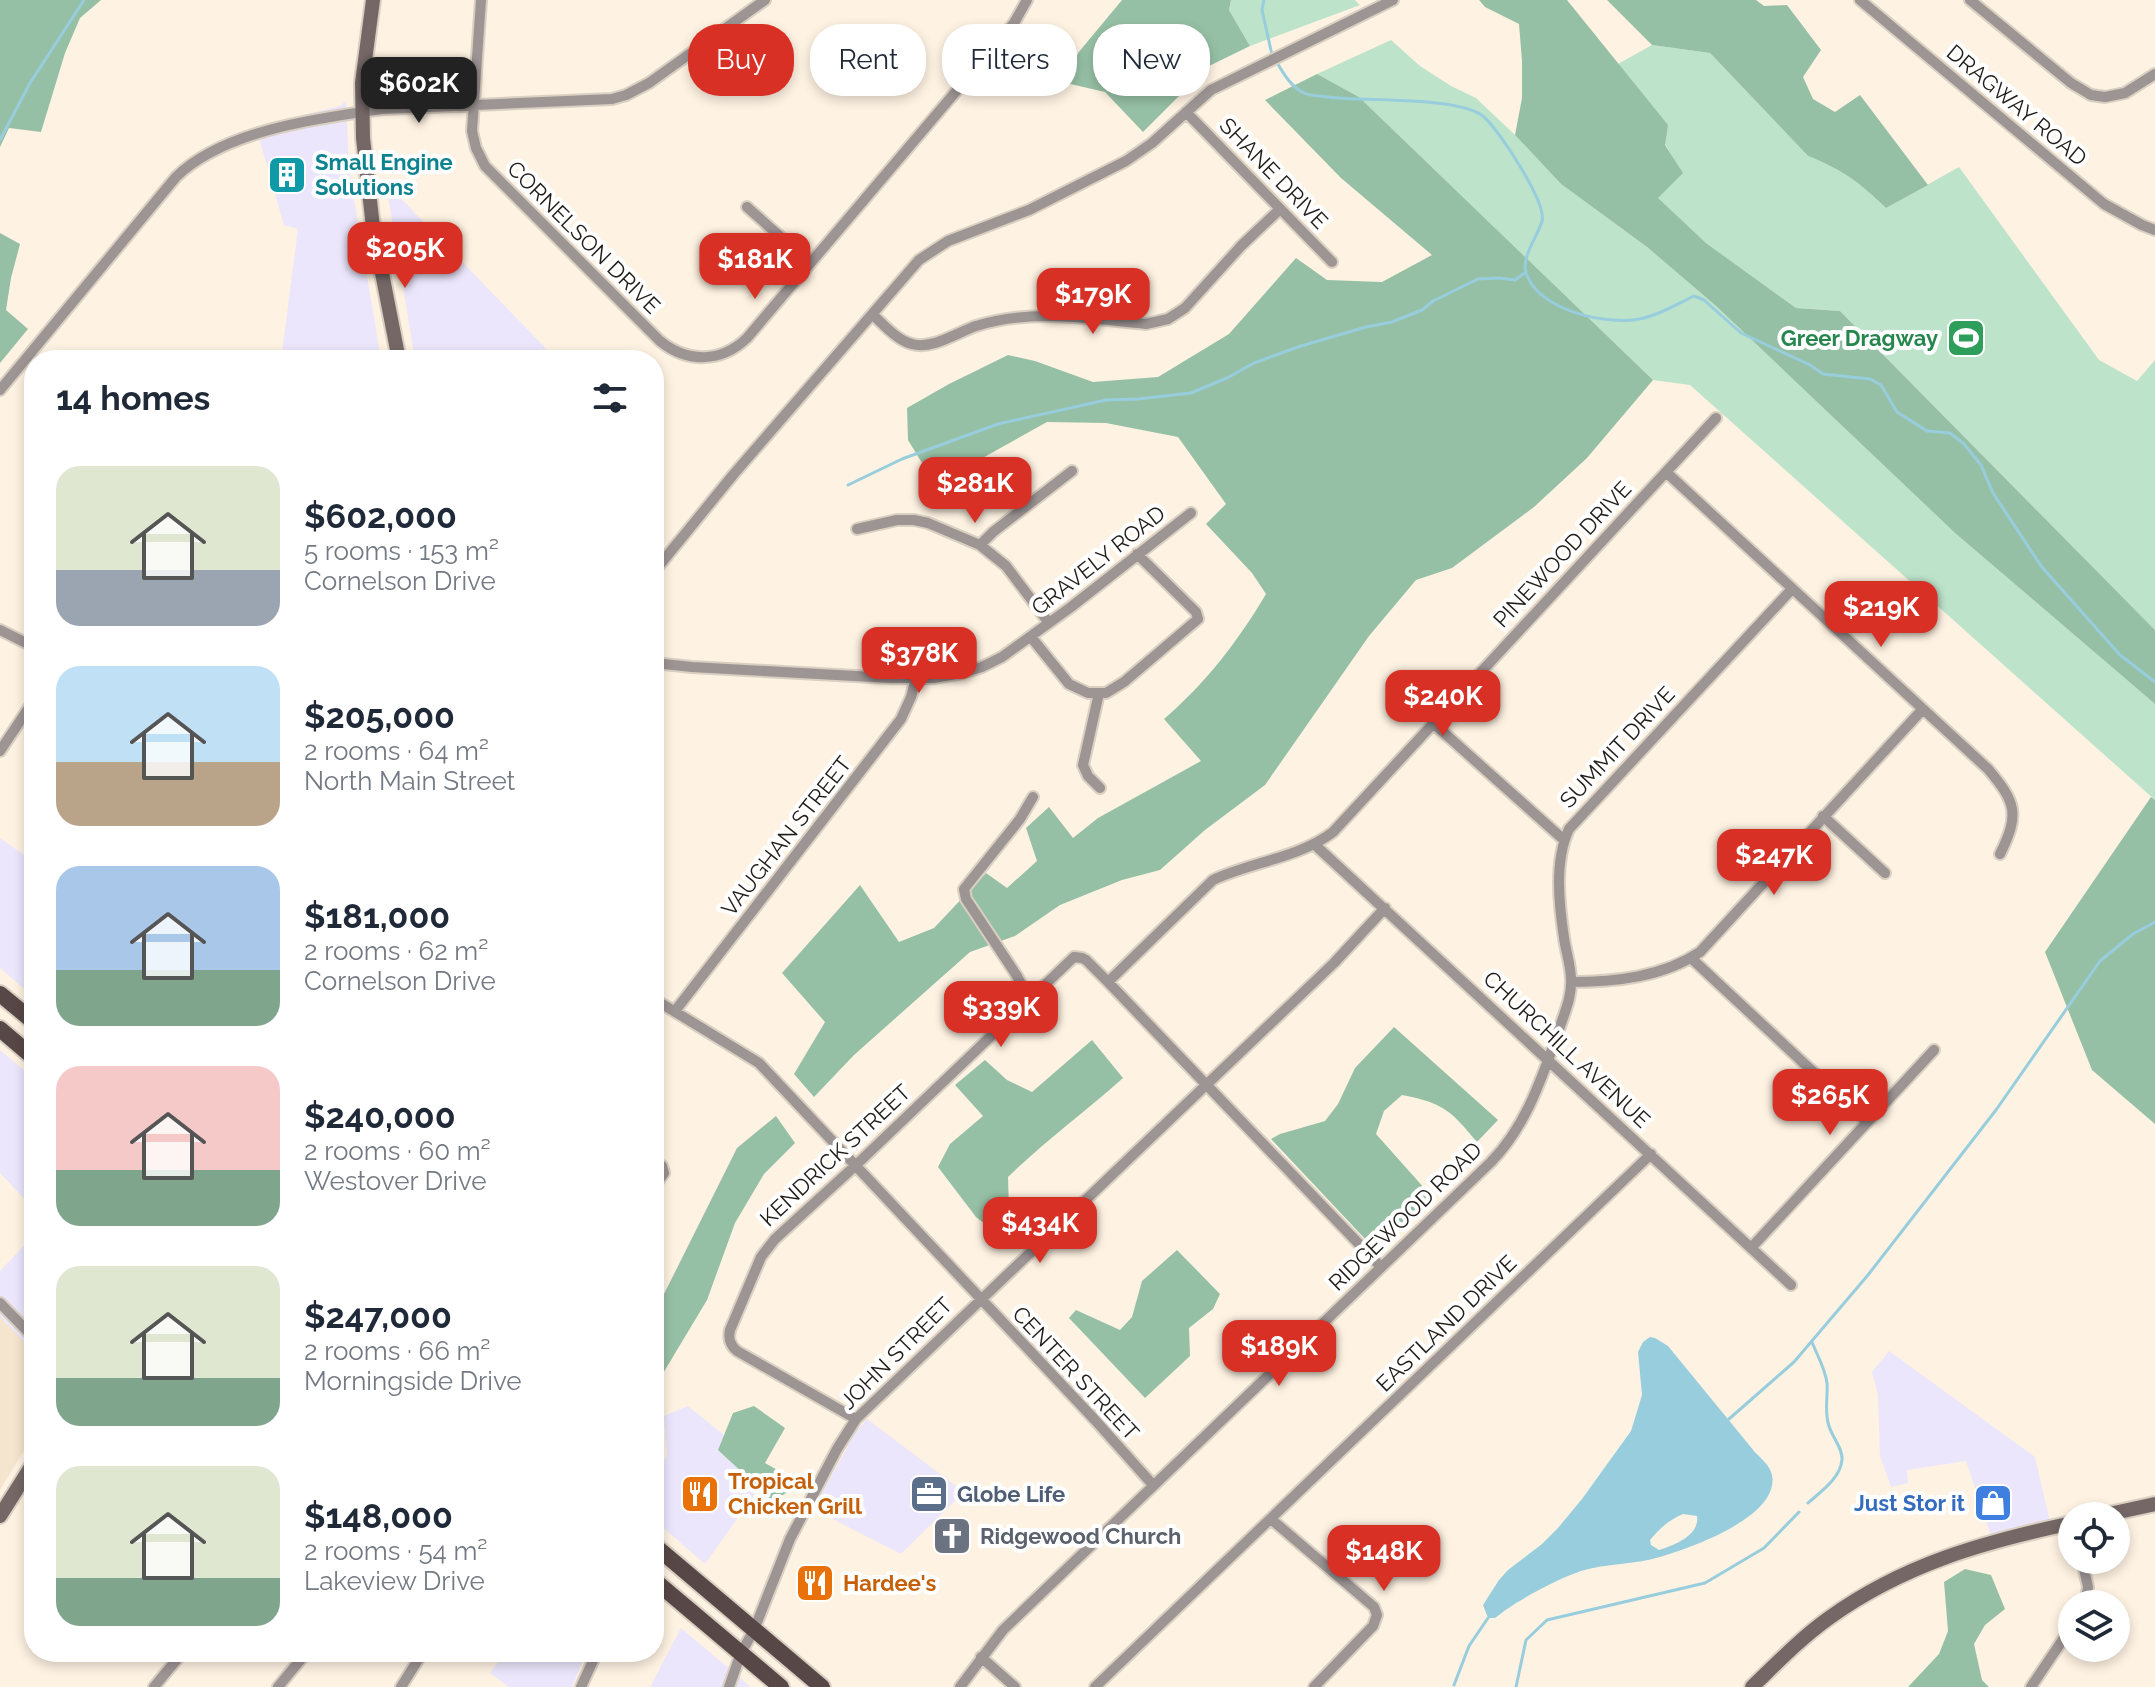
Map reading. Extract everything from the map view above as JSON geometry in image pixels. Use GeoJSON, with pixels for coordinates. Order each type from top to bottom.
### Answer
{"type":"FeatureCollection","features":[{"type":"Feature","properties":{"kind":"main road"},"geometry":{"type":"LineString","coordinates":[[373,0],[362,83],[363,138],[369,199],[397,350]]}},
{"type":"Feature","properties":{"kind":"main road"},"geometry":{"type":"LineString","coordinates":[[0,994],[24,1014]]}},
{"type":"Feature","properties":{"kind":"main road"},"geometry":{"type":"LineString","coordinates":[[0,1029],[24,1049]]}},
{"type":"Feature","properties":{"kind":"main road"},"geometry":{"type":"LineString","coordinates":[[0,1516],[24,1478]]}},
{"type":"Feature","properties":{"kind":"main road"},"geometry":{"type":"LineString","coordinates":[[2130,1509],[2155,1504]]}},
{"type":"Feature","properties":{"kind":"main road"},"geometry":{"type":"LineString","coordinates":[[1752,1687],[1829,1617],[1900,1574],[1955,1552],[2058,1526]]}},
{"type":"Feature","properties":{"kind":"main road"},"geometry":{"type":"LineString","coordinates":[[664,1554],[822,1687]]}},
{"type":"Feature","properties":{"kind":"main road"},"geometry":{"type":"LineString","coordinates":[[664,1588],[781,1687]]}},
{"type":"Feature","properties":{"kind":"street","name":"CORNELSON DRIVE"},"geometry":{"type":"LineString","coordinates":[[481,0],[472,131],[485,166],[660,341],[677,353],[706,358],[721,355],[747,338],[1014,23],[1027,0]]}},
{"type":"Feature","properties":{"kind":"street"},"geometry":{"type":"LineString","coordinates":[[33,350],[176,177],[210,153],[246,137],[336,115],[383,109],[599,100],[626,95],[649,83],[764,0]]}},
{"type":"Feature","properties":{"kind":"street"},"geometry":{"type":"LineString","coordinates":[[664,560],[910,270],[939,245],[1029,210],[1126,161],[1152,143],[1211,90],[1393,0]]}},
{"type":"Feature","properties":{"kind":"street"},"geometry":{"type":"LineString","coordinates":[[1970,0],[2071,83],[2091,95],[2105,97],[2125,93],[2155,74]]}},
{"type":"Feature","properties":{"kind":"street","name":"DRAGWAY ROAD"},"geometry":{"type":"LineString","coordinates":[[1868,2],[2104,204],[2155,230]]}},
{"type":"Feature","properties":{"kind":"street","name":"SHANE DRIVE"},"geometry":{"type":"LineString","coordinates":[[1186,112],[1332,262]]}},
{"type":"Feature","properties":{"kind":"street"},"geometry":{"type":"LineString","coordinates":[[747,207],[810,263]]}},
{"type":"Feature","properties":{"kind":"street"},"geometry":{"type":"LineString","coordinates":[[873,315],[914,345],[933,343],[1011,317],[1050,315],[1146,324],[1160,322],[1185,308],[1241,246],[1279,210]]}},
{"type":"Feature","properties":{"kind":"street"},"geometry":{"type":"LineString","coordinates":[[0,390],[24,361]]}},
{"type":"Feature","properties":{"kind":"street","name":"PINEWOOD DRIVE"},"geometry":{"type":"LineString","coordinates":[[1108,982],[1213,880],[1314,844],[1333,832],[1716,418]]}},
{"type":"Feature","properties":{"kind":"street"},"geometry":{"type":"LineString","coordinates":[[980,545],[1072,471]]}},
{"type":"Feature","properties":{"kind":"street"},"geometry":{"type":"LineString","coordinates":[[1666,472],[1988,769],[2007,791],[2013,807],[2011,831],[2000,854]]}},
{"type":"Feature","properties":{"kind":"street","name":"GRAVELY ROAD"},"geometry":{"type":"LineString","coordinates":[[664,664],[916,678],[934,678],[982,667],[1031,637],[1191,513]]}},
{"type":"Feature","properties":{"kind":"street"},"geometry":{"type":"LineString","coordinates":[[857,529],[897,520],[914,520],[980,545],[1006,566],[1049,623]]}},
{"type":"Feature","properties":{"kind":"street"},"geometry":{"type":"LineString","coordinates":[[1031,637],[1069,684],[1088,693],[1106,693],[1124,682],[1198,619],[1196,612],[1137,554]]}},
{"type":"Feature","properties":{"kind":"street","name":"SUMMIT DRIVE"},"geometry":{"type":"LineString","coordinates":[[1548,1060],[1564,1015],[1571,982],[1561,911],[1561,853],[1564,840],[1576,820],[1792,589]]}},
{"type":"Feature","properties":{"kind":"street"},"geometry":{"type":"LineString","coordinates":[[0,630],[24,642]]}},
{"type":"Feature","properties":{"kind":"street","name":"VAUGHAN STREET"},"geometry":{"type":"LineString","coordinates":[[675,1011],[901,719],[916,678]]}},
{"type":"Feature","properties":{"kind":"street"},"geometry":{"type":"LineString","coordinates":[[1099,693],[1083,765],[1088,776],[1100,788]]}},
{"type":"Feature","properties":{"kind":"street"},"geometry":{"type":"LineString","coordinates":[[1571,982],[1625,979],[1691,958],[1709,944],[1922,710]]}},
{"type":"Feature","properties":{"kind":"street"},"geometry":{"type":"LineString","coordinates":[[0,751],[24,715]]}},
{"type":"Feature","properties":{"kind":"street"},"geometry":{"type":"LineString","coordinates":[[1433,723],[1564,840]]}},
{"type":"Feature","properties":{"kind":"street"},"geometry":{"type":"LineString","coordinates":[[1029,1000],[1017,976],[966,899],[964,889],[1020,819],[1033,797]]}},
{"type":"Feature","properties":{"kind":"street"},"geometry":{"type":"LineString","coordinates":[[1823,816],[1885,873]]}},
{"type":"Feature","properties":{"kind":"street","name":"CHURCHILL AVENUE"},"geometry":{"type":"LineString","coordinates":[[1314,844],[1791,1285]]}},
{"type":"Feature","properties":{"kind":"street","name":"JOHN STREET"},"geometry":{"type":"LineString","coordinates":[[729,1687],[790,1539],[856,1419],[1334,963],[1385,908]]}},
{"type":"Feature","properties":{"kind":"street","name":"KENDRICK STREET"},"geometry":{"type":"LineString","coordinates":[[856,1419],[731,1346],[729,1338],[751,1280],[775,1239],[1074,957],[1082,958],[1108,982],[1381,1267]]}},
{"type":"Feature","properties":{"kind":"street"},"geometry":{"type":"LineString","coordinates":[[1691,958],[1867,1122]]}},
{"type":"Feature","properties":{"kind":"street","name":"CENTER STREET"},"geometry":{"type":"LineString","coordinates":[[664,1005],[759,1063],[1153,1485]]}},
{"type":"Feature","properties":{"kind":"street"},"geometry":{"type":"LineString","coordinates":[[1751,1248],[1934,1050]]}},
{"type":"Feature","properties":{"kind":"street","name":"RIDGEWOOD ROAD"},"geometry":{"type":"LineString","coordinates":[[960,1687],[1003,1630],[1491,1162],[1509,1141],[1531,1103],[1548,1060]]}},
{"type":"Feature","properties":{"kind":"street","name":"EASTLAND DRIVE"},"geometry":{"type":"LineString","coordinates":[[1095,1687],[1651,1154]]}},
{"type":"Feature","properties":{"kind":"street"},"geometry":{"type":"LineString","coordinates":[[0,1303],[24,1328]]}},
{"type":"Feature","properties":{"kind":"street"},"geometry":{"type":"LineString","coordinates":[[1271,1519],[1374,1607],[1377,1615],[1373,1626],[1314,1687]]}},
{"type":"Feature","properties":{"kind":"street"},"geometry":{"type":"LineString","coordinates":[[2031,1687],[2058,1647]]}},
{"type":"Feature","properties":{"kind":"street"},"geometry":{"type":"LineString","coordinates":[[981,1657],[1015,1687]]}},
{"type":"Feature","properties":{"kind":"street"},"geometry":{"type":"LineString","coordinates":[[154,1687],[175,1662]]}},
{"type":"Feature","properties":{"kind":"street"},"geometry":{"type":"LineString","coordinates":[[278,1687],[299,1662]]}},
{"type":"Feature","properties":{"kind":"street"},"geometry":{"type":"LineString","coordinates":[[401,1687],[417,1662]]}},
{"type":"Feature","properties":{"kind":"street"},"geometry":{"type":"LineString","coordinates":[[581,1687],[592,1662]]}},
{"type":"Feature","properties":{"kind":"shaded area"},"geometry":{"type":"Polygon","coordinates":[[[346,101],[349,169],[379,350],[282,350],[298,229],[284,225],[256,127],[340,106],[346,101]]]}},
{"type":"Feature","properties":{"kind":"shaded area"},"geometry":{"type":"Polygon","coordinates":[[[386,183],[547,350],[413,350],[386,183]]]}},
{"type":"Feature","properties":{"kind":"shaded area"},"geometry":{"type":"Polygon","coordinates":[[[0,838],[24,855],[24,988],[0,968],[0,838]]]}},
{"type":"Feature","properties":{"kind":"shaded area"},"geometry":{"type":"Polygon","coordinates":[[[0,1050],[24,1070],[24,1198],[0,1173],[0,1050]]]}},
{"type":"Feature","properties":{"kind":"shaded area"},"geometry":{"type":"Polygon","coordinates":[[[24,1246],[24,1342],[0,1317],[0,1271],[24,1246]]]}},
{"type":"Feature","properties":{"kind":"shaded area"},"geometry":{"type":"Polygon","coordinates":[[[0,1317],[24,1342],[24,1450],[0,1490],[0,1317]]]}},
{"type":"Feature","properties":{"kind":"shaded area"},"geometry":{"type":"Polygon","coordinates":[[[1889,1351],[2035,1457],[2050,1522],[1991,1536],[1966,1461],[1907,1470],[1908,1483],[1891,1487],[1880,1456],[1878,1395],[1872,1372],[1889,1351]]]}},
{"type":"Feature","properties":{"kind":"shaded area"},"geometry":{"type":"Polygon","coordinates":[[[688,1406],[724,1435],[718,1450],[759,1488],[705,1564],[664,1529],[664,1460],[667,1456],[664,1416],[688,1406]]]}},
{"type":"Feature","properties":{"kind":"shaded area"},"geometry":{"type":"Polygon","coordinates":[[[867,1419],[964,1492],[901,1554],[813,1509],[855,1433],[867,1419]]]}},
{"type":"Feature","properties":{"kind":"shaded area"},"geometry":{"type":"Polygon","coordinates":[[[681,1628],[751,1687],[650,1687],[681,1628]]]}},
{"type":"Feature","properties":{"kind":"shaded area"},"geometry":{"type":"Polygon","coordinates":[[[498,1662],[583,1662],[572,1687],[509,1687],[490,1673],[498,1662]]]}},
{"type":"Feature","properties":{"kind":"green space"},"geometry":{"type":"Polygon","coordinates":[[[0,0],[101,0],[80,18],[65,53],[41,132],[9,128],[0,147],[0,0]]]}},
{"type":"Feature","properties":{"kind":"green space"},"geometry":{"type":"Polygon","coordinates":[[[1122,0],[1231,0],[1229,10],[1250,46],[1210,66],[1210,24],[1102,24],[1122,0]]]}},
{"type":"Feature","properties":{"kind":"green space"},"geometry":{"type":"Polygon","coordinates":[[[1231,0],[1355,0],[1360,5],[1250,46],[1229,10],[1231,0]]]}},
{"type":"Feature","properties":{"kind":"green space"},"geometry":{"type":"Polygon","coordinates":[[[1479,0],[1567,0],[1668,125],[1665,145],[1683,173],[1658,198],[1706,243],[1796,308],[1840,311],[2155,630],[2155,704],[1955,533],[1716,306],[1647,247],[1561,184],[1515,135],[1522,98],[1519,24],[1485,7],[1479,0]]]}},
{"type":"Feature","properties":{"kind":"green space"},"geometry":{"type":"Polygon","coordinates":[[[1607,0],[1756,0],[1764,6],[1787,5],[1821,50],[1803,77],[1813,99],[1835,112],[1860,95],[1928,185],[1886,208],[1850,178],[1808,156],[1710,53],[1652,45],[1607,0]]]}},
{"type":"Feature","properties":{"kind":"green space"},"geometry":{"type":"Polygon","coordinates":[[[1093,35],[1093,89],[1077,86],[1078,53],[1093,35]]]}},
{"type":"Feature","properties":{"kind":"green space"},"geometry":{"type":"Polygon","coordinates":[[[1391,40],[1420,66],[1476,98],[1561,184],[1647,247],[1716,306],[1955,533],[2155,704],[2155,800],[1690,385],[1653,380],[1359,97],[1317,74],[1391,40]]]}},
{"type":"Feature","properties":{"kind":"green space","name":"Greer Dragway"},"geometry":{"type":"Polygon","coordinates":[[[1652,45],[1710,53],[1808,156],[1850,178],[1886,208],[1959,167],[2099,360],[2137,381],[2155,360],[2155,630],[1840,311],[1796,308],[1706,243],[1657,198],[1682,173],[1618,64],[1652,45]]]}},
{"type":"Feature","properties":{"kind":"green space"},"geometry":{"type":"Polygon","coordinates":[[[1317,74],[1359,97],[1653,380],[1587,458],[1534,507],[1452,568],[1416,580],[1369,636],[1265,785],[1205,830],[1160,870],[1122,880],[1060,905],[1015,936],[970,952],[854,1055],[814,1097],[794,1074],[825,1022],[782,973],[860,885],[899,942],[934,928],[986,873],[1007,888],[1037,861],[1026,828],[1049,807],[1073,838],[1098,818],[1201,761],[1164,719],[1220,661],[1266,594],[1252,573],[1206,524],[1226,504],[1178,437],[1106,423],[1047,422],[979,460],[922,463],[908,440],[907,408],[1008,355],[1035,361],[1093,382],[1158,377],[1229,334],[1296,258],[1327,280],[1382,282],[1432,255],[1341,178],[1265,100],[1317,74]]]}},
{"type":"Feature","properties":{"kind":"green space"},"geometry":{"type":"Polygon","coordinates":[[[1109,96],[1179,96],[1143,132],[1109,96]]]}},
{"type":"Feature","properties":{"kind":"green space"},"geometry":{"type":"Polygon","coordinates":[[[0,233],[20,244],[6,310],[28,329],[0,363],[0,233]]]}},
{"type":"Feature","properties":{"kind":"green space"},"geometry":{"type":"Polygon","coordinates":[[[2151,797],[2155,800],[2155,1124],[2092,1070],[2045,952],[2151,797]]]}},
{"type":"Feature","properties":{"kind":"green space"},"geometry":{"type":"Polygon","coordinates":[[[1394,1027],[1498,1120],[1477,1142],[1446,1110],[1428,1101],[1402,1095],[1384,1111],[1376,1134],[1425,1189],[1427,1197],[1382,1245],[1368,1242],[1271,1139],[1325,1121],[1338,1104],[1355,1068],[1394,1027]]]}},
{"type":"Feature","properties":{"kind":"green space"},"geometry":{"type":"Polygon","coordinates":[[[1092,1040],[1123,1078],[1008,1177],[1009,1211],[990,1228],[976,1217],[938,1167],[950,1144],[983,1116],[955,1085],[985,1060],[1007,1080],[1032,1092],[1092,1040]]]}},
{"type":"Feature","properties":{"kind":"green space"},"geometry":{"type":"Polygon","coordinates":[[[776,1116],[795,1143],[764,1174],[735,1223],[707,1300],[664,1372],[664,1294],[737,1148],[776,1116]]]}},
{"type":"Feature","properties":{"kind":"green space"},"geometry":{"type":"Polygon","coordinates":[[[1177,1250],[1220,1294],[1213,1309],[1189,1328],[1190,1356],[1145,1398],[1069,1318],[1076,1310],[1120,1330],[1132,1317],[1142,1281],[1177,1250]]]}},
{"type":"Feature","properties":{"kind":"green space"},"geometry":{"type":"Polygon","coordinates":[[[754,1406],[785,1428],[765,1463],[793,1479],[793,1489],[769,1503],[759,1488],[718,1450],[733,1413],[754,1406]]]}},
{"type":"Feature","properties":{"kind":"green space"},"geometry":{"type":"Polygon","coordinates":[[[1965,1569],[1991,1575],[2005,1609],[1985,1625],[1974,1644],[1982,1680],[1989,1687],[1908,1687],[1939,1654],[1948,1631],[1944,1582],[1965,1569]]]}},
{"type":"Feature","properties":{"kind":"water"},"geometry":{"type":"Polygon","coordinates":[[[1650,1337],[1668,1346],[1767,1465],[1772,1475],[1771,1490],[1748,1517],[1711,1538],[1650,1560],[1581,1571],[1536,1592],[1495,1618],[1488,1618],[1483,1605],[1499,1580],[1558,1528],[1631,1431],[1642,1395],[1638,1352],[1650,1337]],[[1683,1514],[1673,1519],[1650,1540],[1651,1545],[1659,1550],[1685,1538],[1695,1529],[1697,1516],[1683,1514]]]}},
{"type":"Feature","properties":{"kind":"waterway"},"geometry":{"type":"LineString","coordinates":[[0,140],[30,83],[84,0]]}},
{"type":"Feature","properties":{"kind":"waterway"},"geometry":{"type":"LineString","coordinates":[[1264,0],[1262,10],[1272,55]]}},
{"type":"Feature","properties":{"kind":"waterway"},"geometry":{"type":"LineString","coordinates":[[1276,61],[1291,83],[1306,94],[1434,103],[1472,110],[1484,117],[1510,151],[1542,212],[1542,221],[1528,253],[1526,273],[1533,286],[1560,306],[1595,318],[1630,320],[1657,314],[1694,296],[1704,300],[1741,333],[1823,374],[1870,379],[1881,385],[1897,412],[1927,431],[1950,433],[1964,444],[1981,465],[1993,493],[2041,566],[2120,655],[2155,682]]}},
{"type":"Feature","properties":{"kind":"waterway"},"geometry":{"type":"LineString","coordinates":[[848,485],[902,459],[998,424],[1106,400],[1191,393],[1254,363],[1301,346],[1392,322],[1422,310],[1433,301],[1478,279],[1515,280],[1526,272]]}},
{"type":"Feature","properties":{"kind":"waterway"},"geometry":{"type":"LineString","coordinates":[[1729,1419],[1794,1362],[1868,1275],[1996,1110],[2100,961],[2133,934],[2155,922]]}},
{"type":"Feature","properties":{"kind":"waterway"},"geometry":{"type":"LineString","coordinates":[[1808,1503],[1834,1479],[1842,1460],[1828,1421],[1826,1377],[1812,1342]]}},
{"type":"Feature","properties":{"kind":"waterway"},"geometry":{"type":"LineString","coordinates":[[1516,1687],[1526,1640],[1547,1620],[1705,1583],[1764,1548],[1799,1512]]}},
{"type":"Feature","properties":{"kind":"waterway"},"geometry":{"type":"LineString","coordinates":[[1454,1685],[1469,1646],[1488,1618]]}},
{"type":"Feature","properties":{"kind":"place","name":"Small Engine Solutions"},"geometry":{"type":"Point","coordinates":[287,175]}},
{"type":"Feature","properties":{"kind":"place","name":"Greer Dragway"},"geometry":{"type":"Point","coordinates":[1966,338]}},
{"type":"Feature","properties":{"kind":"place","name":"Tropical Chicken Grill"},"geometry":{"type":"Point","coordinates":[700,1494]}},
{"type":"Feature","properties":{"kind":"place","name":"Globe Life"},"geometry":{"type":"Point","coordinates":[929,1494]}},
{"type":"Feature","properties":{"kind":"place","name":"Just Stor it"},"geometry":{"type":"Point","coordinates":[1993,1503]}},
{"type":"Feature","properties":{"kind":"place","name":"Ridgewood Church"},"geometry":{"type":"Point","coordinates":[952,1536]}},
{"type":"Feature","properties":{"kind":"place","name":"Hardee's"},"geometry":{"type":"Point","coordinates":[815,1583]}}]}
